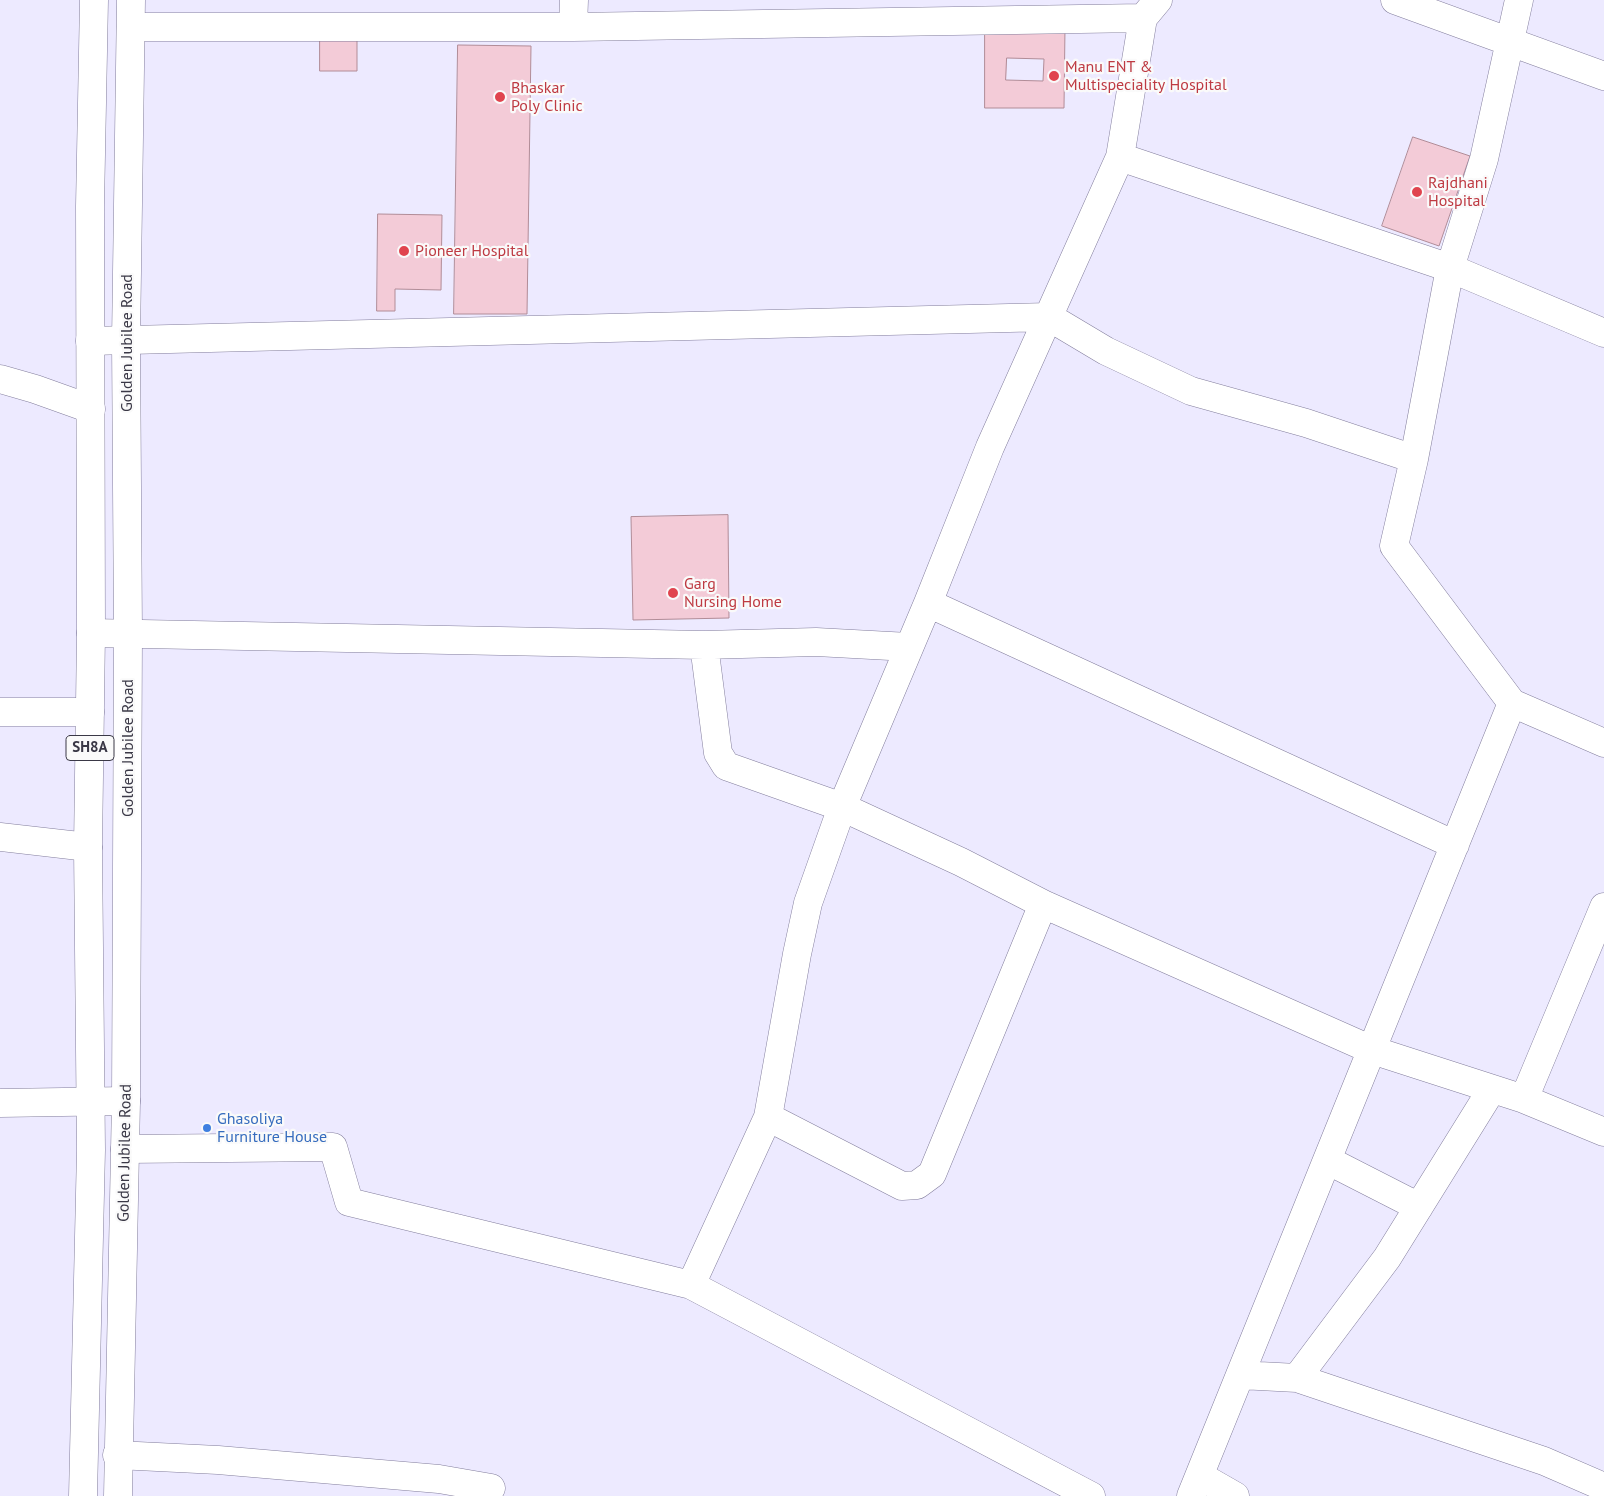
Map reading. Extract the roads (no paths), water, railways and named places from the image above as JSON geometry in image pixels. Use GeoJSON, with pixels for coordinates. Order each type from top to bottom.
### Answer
{"type":"FeatureCollection","features":[{"type":"Feature","properties":{"kind":"street","name":"SH8A"},"geometry":{"type":"LineString","coordinates":[[82,1496],[90,1150],[88,847],[91,633],[90,206],[94,0]]}},
{"type":"Feature","properties":{"kind":"street","name":"Golden Jubilee Road"},"geometry":{"type":"LineString","coordinates":[[118,1496],[126,1101],[128,633],[126,340],[131,0]]}},
{"type":"Feature","properties":{"kind":"street"},"geometry":{"type":"LineString","coordinates":[[573,27],[574,0]]}},
{"type":"Feature","properties":{"kind":"street"},"geometry":{"type":"LineString","coordinates":[[1395,0],[1604,76]]}},
{"type":"Feature","properties":{"kind":"street"},"geometry":{"type":"LineString","coordinates":[[1519,0],[1484,158],[1450,268],[1414,460],[1394,546],[1512,703],[1604,743]]}},
{"type":"Feature","properties":{"kind":"street"},"geometry":{"type":"LineString","coordinates":[[131,27],[573,27],[921,11],[1150,9],[1120,157],[990,447],[928,603],[842,807],[808,903],[768,1117],[691,1285]]}},
{"type":"Feature","properties":{"kind":"street"},"geometry":{"type":"LineString","coordinates":[[1120,157],[1450,268],[1604,333]]}},
{"type":"Feature","properties":{"kind":"street"},"geometry":{"type":"LineString","coordinates":[[90,341],[1049,317],[1106,351],[1191,392],[1306,423],[1414,460]]}},
{"type":"Feature","properties":{"kind":"street"},"geometry":{"type":"LineString","coordinates":[[0,379],[91,409]]}},
{"type":"Feature","properties":{"kind":"street"},"geometry":{"type":"LineString","coordinates":[[928,603],[1455,845]]}},
{"type":"Feature","properties":{"kind":"street"},"geometry":{"type":"LineString","coordinates":[[91,633],[704,645],[816,642],[909,647]]}},
{"type":"Feature","properties":{"kind":"street"},"geometry":{"type":"LineString","coordinates":[[704,645],[718,753],[726,766],[842,807],[961,862],[1044,904],[1372,1050],[1524,1099],[1604,1132]]}},
{"type":"Feature","properties":{"kind":"street"},"geometry":{"type":"LineString","coordinates":[[1235,1496],[1196,1486],[1512,703]]}},
{"type":"Feature","properties":{"kind":"street"},"geometry":{"type":"LineString","coordinates":[[0,712],[90,712]]}},
{"type":"Feature","properties":{"kind":"street"},"geometry":{"type":"LineString","coordinates":[[0,838],[88,847]]}},
{"type":"Feature","properties":{"kind":"street"},"geometry":{"type":"LineString","coordinates":[[768,1117],[902,1186],[917,1185],[932,1174],[1044,904]]}},
{"type":"Feature","properties":{"kind":"street"},"geometry":{"type":"LineString","coordinates":[[1524,1099],[1604,907]]}},
{"type":"Feature","properties":{"kind":"street"},"geometry":{"type":"LineString","coordinates":[[1297,1378],[1387,1258],[1492,1089]]}},
{"type":"Feature","properties":{"kind":"street"},"geometry":{"type":"LineString","coordinates":[[0,1103],[126,1101]]}},
{"type":"Feature","properties":{"kind":"street"},"geometry":{"type":"LineString","coordinates":[[125,1149],[332,1147],[349,1202],[691,1285],[1091,1496]]}},
{"type":"Feature","properties":{"kind":"street"},"geometry":{"type":"LineString","coordinates":[[1327,1160],[1419,1207]]}},
{"type":"Feature","properties":{"kind":"street"},"geometry":{"type":"LineString","coordinates":[[1240,1375],[1297,1378],[1544,1461],[1604,1487]]}},
{"type":"Feature","properties":{"kind":"street"},"geometry":{"type":"LineString","coordinates":[[118,1455],[218,1460],[439,1478],[491,1488]]}},
{"type":"Feature","properties":{"kind":"place","name":"Manu ENT & Multispeciality Hospital"},"geometry":{"type":"Point","coordinates":[1054,76]}},
{"type":"Feature","properties":{"kind":"place","name":"Bhaskar Poly Clinic"},"geometry":{"type":"Point","coordinates":[500,97]}},
{"type":"Feature","properties":{"kind":"place","name":"Rajdhani Hospital"},"geometry":{"type":"Point","coordinates":[1417,192]}},
{"type":"Feature","properties":{"kind":"place","name":"Pioneer Hospital"},"geometry":{"type":"Point","coordinates":[404,251]}},
{"type":"Feature","properties":{"kind":"place","name":"Garg Nursing Home"},"geometry":{"type":"Point","coordinates":[673,593]}},
{"type":"Feature","properties":{"kind":"place","name":"Ghasoliya Furniture House"},"geometry":{"type":"Point","coordinates":[207,1128]}}]}
